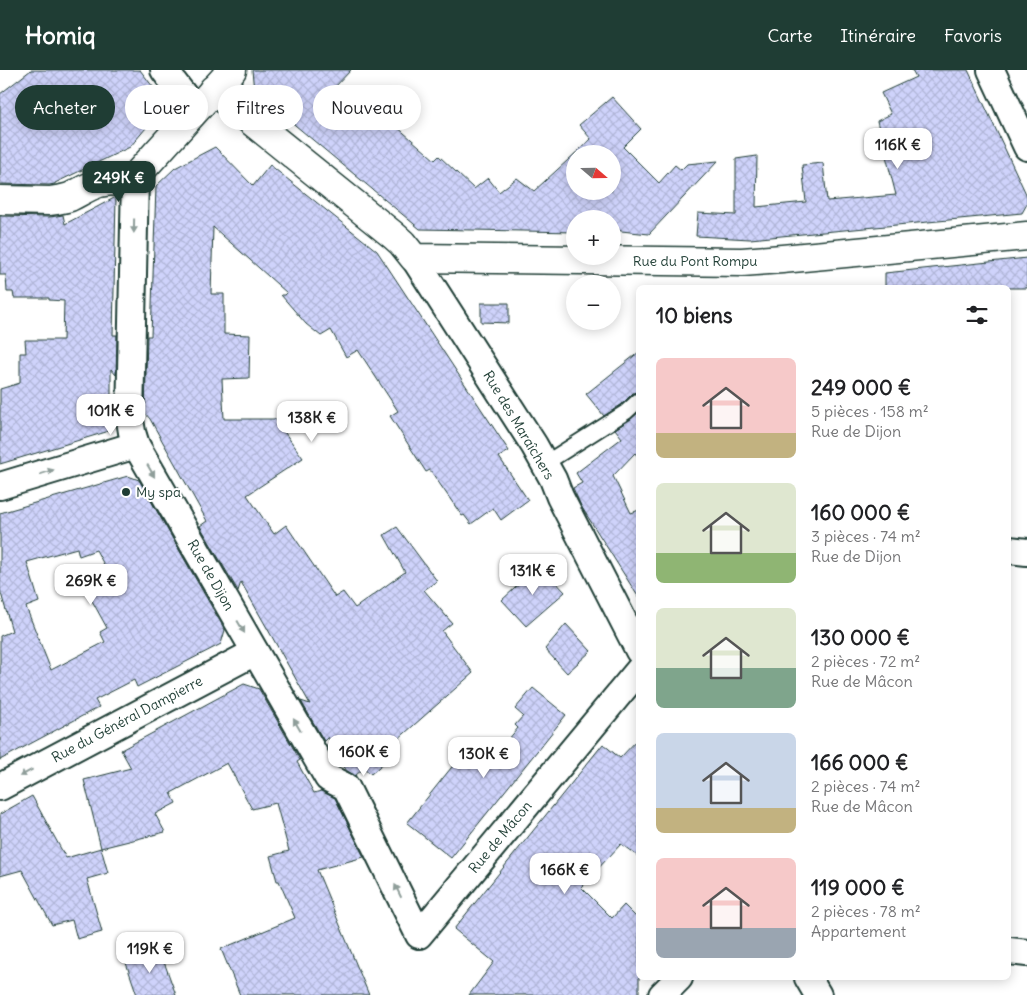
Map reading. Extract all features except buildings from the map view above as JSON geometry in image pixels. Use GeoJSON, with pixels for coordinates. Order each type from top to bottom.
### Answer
{"type":"FeatureCollection","features":[{"type":"Feature","properties":{"kind":"street"},"geometry":{"type":"LineString","coordinates":[[164,70],[176,85]]}},
{"type":"Feature","properties":{"kind":"street"},"geometry":{"type":"LineString","coordinates":[[208,96],[232,70]]}},
{"type":"Feature","properties":{"kind":"street"},"geometry":{"type":"LineString","coordinates":[[991,70],[1027,148]]}},
{"type":"Feature","properties":{"kind":"street"},"geometry":{"type":"LineString","coordinates":[[213,90],[393,235],[414,258]]}},
{"type":"Feature","properties":{"kind":"street"},"geometry":{"type":"LineString","coordinates":[[0,200],[50,201],[70,197],[102,182],[129,180],[135,177],[177,130]]}},
{"type":"Feature","properties":{"kind":"street","name":"Rue de Dijon"},"geometry":{"type":"LineString","coordinates":[[135,177],[130,420],[136,445],[328,778],[346,787],[419,935]]}},
{"type":"Feature","properties":{"kind":"street","name":"Rue du Pont Rompu"},"geometry":{"type":"LineString","coordinates":[[414,258],[749,261],[1027,236]]}},
{"type":"Feature","properties":{"kind":"street","name":"Rue des Maraîchers"},"geometry":{"type":"LineString","coordinates":[[414,258],[553,479],[560,497],[636,645]]}},
{"type":"Feature","properties":{"kind":"street"},"geometry":{"type":"LineString","coordinates":[[0,486],[136,445]]}},
{"type":"Feature","properties":{"kind":"street"},"geometry":{"type":"LineString","coordinates":[[1011,550],[1027,552]]}},
{"type":"Feature","properties":{"kind":"street","name":"Rue du Général Dampierre"},"geometry":{"type":"LineString","coordinates":[[0,787],[255,652]]}},
{"type":"Feature","properties":{"kind":"street","name":"Rue de Mâcon"},"geometry":{"type":"LineString","coordinates":[[419,935],[636,674]]}},
{"type":"Feature","properties":{"kind":"street"},"geometry":{"type":"LineString","coordinates":[[1011,951],[1027,953]]}},
{"type":"Feature","properties":{"kind":"street"},"geometry":{"type":"LineString","coordinates":[[662,995],[677,980]]}},
{"type":"Feature","properties":{"kind":"street"},"geometry":{"type":"LineString","coordinates":[[809,980],[818,995]]}},
{"type":"Feature","properties":{"kind":"lane"},"geometry":{"type":"LineString","coordinates":[[544,464],[626,412],[636,403]]}},
{"type":"Feature","properties":{"kind":"place","name":"My spa"},"geometry":{"type":"Point","coordinates":[126,492]}}]}
